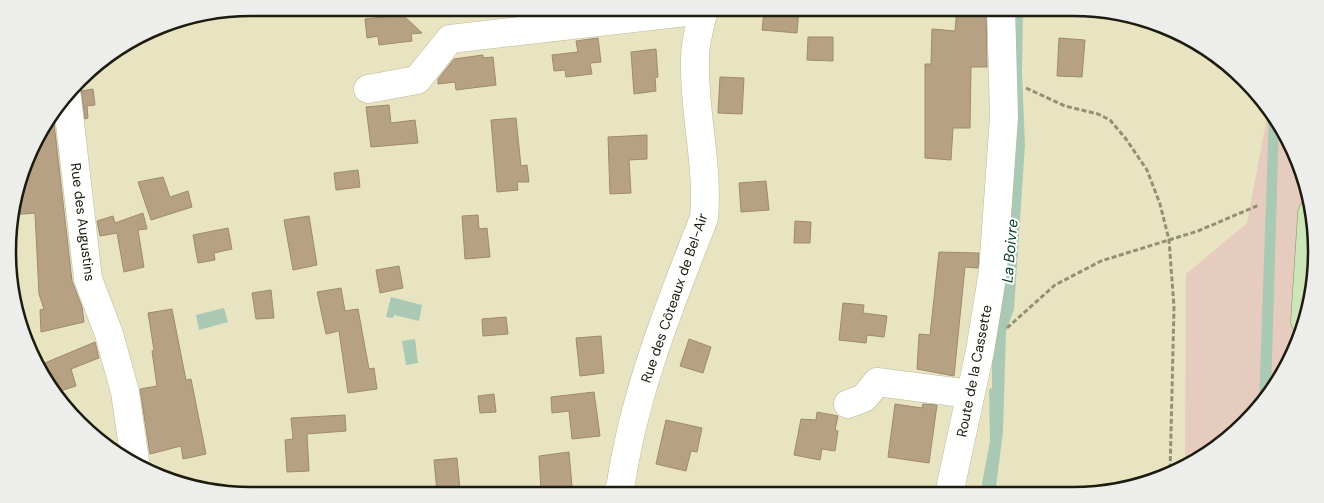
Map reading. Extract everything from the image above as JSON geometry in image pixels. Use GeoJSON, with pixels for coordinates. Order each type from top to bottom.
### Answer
{"type":"FeatureCollection","features":[{"type":"Feature","properties":{"kind":"street"},"geometry":{"type":"LineString","coordinates":[[368,89],[417,80],[450,39],[645,16]]}},
{"type":"Feature","properties":{"kind":"street","name":"Rue des Côteaux de Bel-Air"},"geometry":{"type":"LineString","coordinates":[[620,487],[623,466],[646,372],[704,218],[706,193],[695,55],[703,16]]}},
{"type":"Feature","properties":{"kind":"street","name":"Route de la Cassette"},"geometry":{"type":"LineString","coordinates":[[950,487],[993,271],[1001,185],[1004,117],[1001,16]]}},
{"type":"Feature","properties":{"kind":"street","name":"Rue des Augustins"},"geometry":{"type":"LineString","coordinates":[[68,105],[88,279],[109,334],[125,392],[134,455]]}},
{"type":"Feature","properties":{"kind":"street"},"geometry":{"type":"LineString","coordinates":[[848,404],[864,398],[877,382],[970,394]]}},
{"type":"Feature","properties":{"kind":"path"},"geometry":{"type":"LineString","coordinates":[[1030,88],[1065,106],[1098,114],[1110,120],[1126,139],[1146,170],[1160,204],[1169,240],[1174,306],[1170,465]]}},
{"type":"Feature","properties":{"kind":"path"},"geometry":{"type":"LineString","coordinates":[[1010,326],[1055,285],[1101,261],[1198,231],[1260,205]]}},
{"type":"Feature","properties":{"kind":"shaded area"},"geometry":{"type":"Polygon","coordinates":[[[1267,119],[1290,161],[1300,191],[1306,221],[1308,252],[1306,282],[1300,312],[1290,342],[1276,369],[1259,395],[1228,428],[1185,458],[1186,274],[1247,223],[1267,119]]]}},
{"type":"Feature","properties":{"kind":"water","name":"La Boivre"},"geometry":{"type":"Polygon","coordinates":[[[1010,16],[1023,16],[1022,73],[1025,145],[1014,309],[1006,332],[1003,432],[996,487],[981,487],[990,441],[989,389],[992,388],[992,366],[989,351],[1010,16]]]}},
{"type":"Feature","properties":{"kind":"water"},"geometry":{"type":"Polygon","coordinates":[[[1269,122],[1279,139],[1271,376],[1259,394],[1269,122]]]}},
{"type":"Feature","properties":{"kind":"water"},"geometry":{"type":"Polygon","coordinates":[[[391,297],[422,305],[419,321],[394,315],[393,318],[386,317],[391,297]]]}},
{"type":"Feature","properties":{"kind":"water"},"geometry":{"type":"Polygon","coordinates":[[[224,308],[228,322],[199,330],[196,315],[224,308]]]}},
{"type":"Feature","properties":{"kind":"water"},"geometry":{"type":"Polygon","coordinates":[[[415,339],[418,363],[406,365],[402,341],[415,339]]]}},
{"type":"Feature","properties":{"kind":"building"},"geometry":{"type":"Polygon","coordinates":[[[404,16],[422,33],[411,34],[412,41],[379,45],[378,36],[367,38],[365,19],[404,16]]]}},
{"type":"Feature","properties":{"kind":"building"},"geometry":{"type":"Polygon","coordinates":[[[763,16],[798,16],[797,33],[762,30],[763,16]]]}},
{"type":"Feature","properties":{"kind":"building"},"geometry":{"type":"Polygon","coordinates":[[[956,16],[986,16],[987,67],[971,67],[970,128],[953,128],[951,160],[925,158],[925,64],[931,64],[932,29],[955,31],[956,16]]]}},
{"type":"Feature","properties":{"kind":"building"},"geometry":{"type":"Polygon","coordinates":[[[808,37],[833,37],[833,61],[807,60],[808,37]]]}},
{"type":"Feature","properties":{"kind":"building"},"geometry":{"type":"Polygon","coordinates":[[[598,38],[601,62],[590,63],[592,74],[566,77],[565,70],[554,71],[552,55],[578,52],[576,41],[598,38]]]}},
{"type":"Feature","properties":{"kind":"building"},"geometry":{"type":"Polygon","coordinates":[[[1059,38],[1085,40],[1082,77],[1057,76],[1059,38]]]}},
{"type":"Feature","properties":{"kind":"building"},"geometry":{"type":"Polygon","coordinates":[[[656,49],[658,77],[655,78],[656,91],[634,94],[631,52],[656,49]]]}},
{"type":"Feature","properties":{"kind":"building"},"geometry":{"type":"Polygon","coordinates":[[[483,55],[483,58],[493,57],[496,85],[456,90],[455,82],[438,84],[438,79],[454,59],[483,55]]]}},
{"type":"Feature","properties":{"kind":"building"},"geometry":{"type":"Polygon","coordinates":[[[720,77],[744,78],[742,114],[718,113],[720,77]]]}},
{"type":"Feature","properties":{"kind":"building"},"geometry":{"type":"Polygon","coordinates":[[[93,89],[95,105],[87,106],[88,118],[85,119],[81,91],[93,89]]]}},
{"type":"Feature","properties":{"kind":"building"},"geometry":{"type":"Polygon","coordinates":[[[389,105],[391,123],[415,120],[418,143],[371,147],[366,107],[389,105]]]}},
{"type":"Feature","properties":{"kind":"building"},"geometry":{"type":"Polygon","coordinates":[[[516,118],[521,166],[527,165],[529,182],[517,182],[518,190],[497,192],[491,120],[516,118]]]}},
{"type":"Feature","properties":{"kind":"building"},"geometry":{"type":"Polygon","coordinates":[[[54,124],[72,281],[82,307],[84,322],[41,332],[40,310],[44,309],[39,294],[35,213],[19,214],[24,191],[34,161],[54,124]]]}},
{"type":"Feature","properties":{"kind":"building"},"geometry":{"type":"Polygon","coordinates":[[[647,135],[647,159],[629,160],[631,193],[610,194],[608,137],[647,135]]]}},
{"type":"Feature","properties":{"kind":"building"},"geometry":{"type":"Polygon","coordinates":[[[358,170],[360,187],[336,190],[334,173],[358,170]]]}},
{"type":"Feature","properties":{"kind":"building"},"geometry":{"type":"Polygon","coordinates":[[[163,177],[170,197],[188,191],[192,207],[151,220],[138,182],[163,177]]]}},
{"type":"Feature","properties":{"kind":"building"},"geometry":{"type":"Polygon","coordinates":[[[766,181],[769,210],[741,212],[739,183],[766,181]]]}},
{"type":"Feature","properties":{"kind":"building"},"geometry":{"type":"Polygon","coordinates":[[[143,213],[147,229],[138,230],[144,267],[124,272],[117,233],[100,236],[97,221],[113,216],[115,223],[143,213]]]}},
{"type":"Feature","properties":{"kind":"building"},"geometry":{"type":"Polygon","coordinates":[[[478,215],[479,229],[487,228],[490,257],[465,259],[462,216],[478,215]]]}},
{"type":"Feature","properties":{"kind":"building"},"geometry":{"type":"Polygon","coordinates":[[[309,216],[317,265],[293,270],[284,220],[309,216]]]}},
{"type":"Feature","properties":{"kind":"building"},"geometry":{"type":"Polygon","coordinates":[[[795,221],[811,222],[810,243],[794,243],[795,221]]]}},
{"type":"Feature","properties":{"kind":"building"},"geometry":{"type":"Polygon","coordinates":[[[228,228],[232,249],[214,253],[215,260],[198,263],[193,235],[228,228]]]}},
{"type":"Feature","properties":{"kind":"building"},"geometry":{"type":"Polygon","coordinates":[[[939,252],[979,253],[978,268],[965,267],[954,376],[917,369],[919,334],[930,335],[939,252]]]}},
{"type":"Feature","properties":{"kind":"building"},"geometry":{"type":"Polygon","coordinates":[[[399,266],[403,288],[380,293],[376,270],[399,266]]]}},
{"type":"Feature","properties":{"kind":"building"},"geometry":{"type":"Polygon","coordinates":[[[341,288],[345,311],[358,309],[369,369],[374,368],[377,389],[348,393],[339,331],[326,334],[317,292],[341,288]]]}},
{"type":"Feature","properties":{"kind":"building"},"geometry":{"type":"Polygon","coordinates":[[[271,290],[274,318],[256,319],[252,293],[271,290]]]}},
{"type":"Feature","properties":{"kind":"building"},"geometry":{"type":"Polygon","coordinates":[[[843,303],[864,305],[863,313],[887,316],[884,337],[867,335],[866,343],[839,340],[843,303]]]}},
{"type":"Feature","properties":{"kind":"building"},"geometry":{"type":"Polygon","coordinates":[[[172,309],[186,380],[191,379],[206,454],[183,459],[181,446],[150,454],[140,389],[157,386],[148,313],[172,309]]]}},
{"type":"Feature","properties":{"kind":"building"},"geometry":{"type":"Polygon","coordinates":[[[506,317],[508,334],[483,336],[482,319],[506,317]]]}},
{"type":"Feature","properties":{"kind":"building"},"geometry":{"type":"Polygon","coordinates":[[[601,336],[604,373],[580,376],[576,338],[601,336]]]}},
{"type":"Feature","properties":{"kind":"building"},"geometry":{"type":"Polygon","coordinates":[[[689,339],[711,347],[703,373],[680,366],[689,339]]]}},
{"type":"Feature","properties":{"kind":"building"},"geometry":{"type":"Polygon","coordinates":[[[95,342],[99,358],[71,369],[76,386],[62,390],[45,363],[95,342]]]}},
{"type":"Feature","properties":{"kind":"building"},"geometry":{"type":"Polygon","coordinates":[[[594,392],[600,436],[572,439],[569,411],[552,413],[551,397],[594,392]]]}},
{"type":"Feature","properties":{"kind":"building"},"geometry":{"type":"Polygon","coordinates":[[[494,394],[496,412],[480,413],[478,396],[494,394]]]}},
{"type":"Feature","properties":{"kind":"building"},"geometry":{"type":"Polygon","coordinates":[[[895,404],[922,408],[923,404],[937,405],[929,463],[888,457],[895,404]]]}},
{"type":"Feature","properties":{"kind":"building"},"geometry":{"type":"Polygon","coordinates":[[[817,412],[838,416],[835,430],[838,431],[835,451],[822,449],[820,460],[794,455],[801,419],[816,420],[817,412]]]}},
{"type":"Feature","properties":{"kind":"building"},"geometry":{"type":"Polygon","coordinates":[[[345,415],[346,431],[307,434],[309,471],[287,472],[285,440],[293,439],[291,418],[345,415]]]}},
{"type":"Feature","properties":{"kind":"building"},"geometry":{"type":"Polygon","coordinates":[[[666,420],[702,428],[697,452],[691,451],[686,471],[656,464],[666,420]]]}},
{"type":"Feature","properties":{"kind":"building"},"geometry":{"type":"Polygon","coordinates":[[[569,452],[572,486],[541,487],[539,456],[569,452]]]}},
{"type":"Feature","properties":{"kind":"building"},"geometry":{"type":"Polygon","coordinates":[[[457,458],[460,487],[437,487],[434,460],[457,458]]]}}]}
